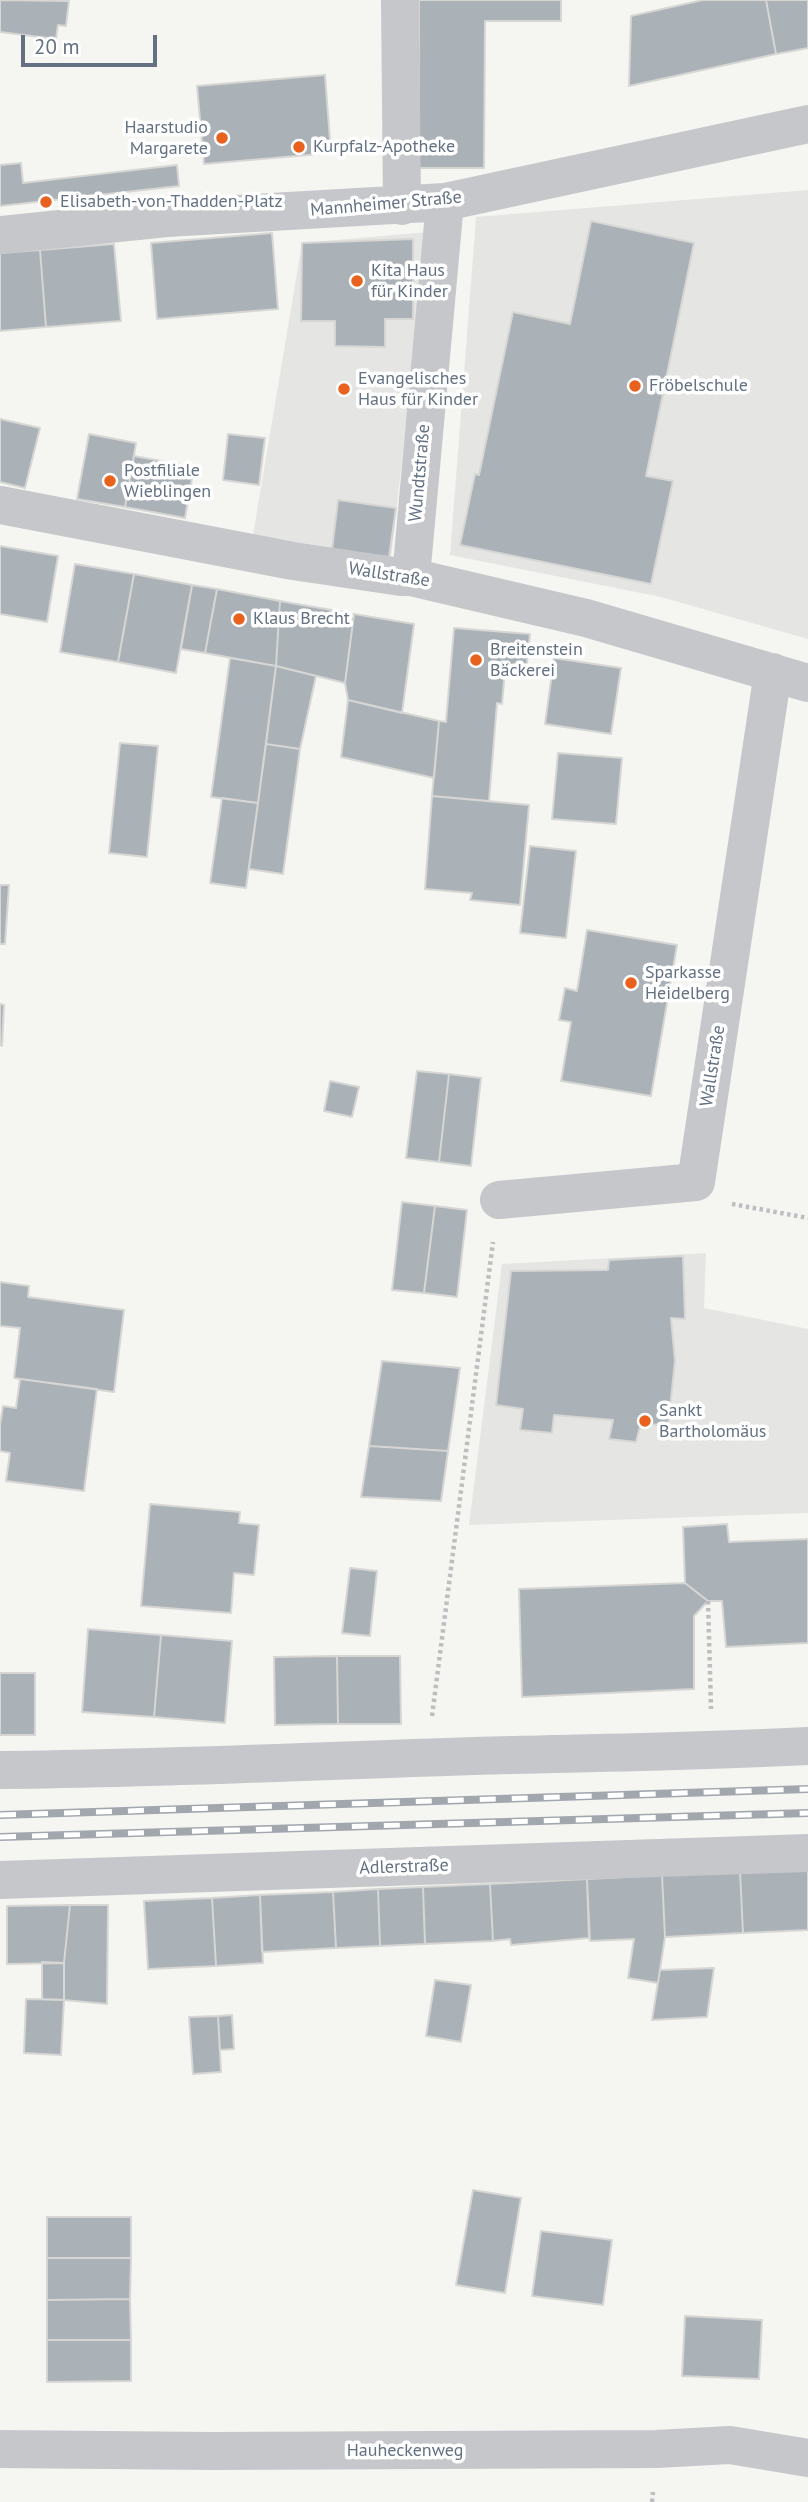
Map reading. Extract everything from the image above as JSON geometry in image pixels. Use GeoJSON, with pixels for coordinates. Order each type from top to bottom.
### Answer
{"type":"FeatureCollection","features":[{"type":"Feature","properties":{"kind":"street"},"geometry":{"type":"LineString","coordinates":[[400,0],[402,206]]}},
{"type":"Feature","properties":{"kind":"street","name":"Mannheimer Straße"},"geometry":{"type":"LineString","coordinates":[[0,235],[167,218],[445,202],[808,124]]}},
{"type":"Feature","properties":{"kind":"street","name":"Wundtstraße"},"geometry":{"type":"LineString","coordinates":[[411,577],[445,202]]}},
{"type":"Feature","properties":{"kind":"street","name":"Wallstraße"},"geometry":{"type":"LineString","coordinates":[[0,505],[293,561],[411,577],[586,618],[790,678],[696,1182]]}},
{"type":"Feature","properties":{"kind":"street"},"geometry":{"type":"LineString","coordinates":[[499,1200],[696,1182]]}},
{"type":"Feature","properties":{"kind":"street"},"geometry":{"type":"LineString","coordinates":[[0,1770],[148,1769],[808,1746]]}},
{"type":"Feature","properties":{"kind":"street","name":"Adlerstraße"},"geometry":{"type":"LineString","coordinates":[[0,1880],[808,1853]]}},
{"type":"Feature","properties":{"kind":"street","name":"Hauheckenweg"},"geometry":{"type":"LineString","coordinates":[[0,2449],[629,2449],[730,2445],[808,2458]]}},
{"type":"Feature","properties":{"kind":"path"},"geometry":{"type":"LineString","coordinates":[[696,1182],[727,1203],[808,1218]]}},
{"type":"Feature","properties":{"kind":"path"},"geometry":{"type":"LineString","coordinates":[[429,1758],[431,1718],[499,1200]]}},
{"type":"Feature","properties":{"kind":"path"},"geometry":{"type":"LineString","coordinates":[[708,1601],[712,1751]]}},
{"type":"Feature","properties":{"kind":"shaded area","name":"Fröbelschule"},"geometry":{"type":"Polygon","coordinates":[[[808,190],[808,639],[661,597],[450,555],[476,217],[808,190]]]}},
{"type":"Feature","properties":{"kind":"shaded area","name":"Evangelisches Haus für Kinder"},"geometry":{"type":"Polygon","coordinates":[[[428,232],[391,558],[253,535],[302,243],[428,232]]]}},
{"type":"Feature","properties":{"kind":"shaded area","name":"Sankt Bartholomäus"},"geometry":{"type":"Polygon","coordinates":[[[706,1253],[704,1308],[808,1329],[808,1513],[469,1525],[502,1264],[706,1253]]]}},
{"type":"Feature","properties":{"kind":"building"},"geometry":{"type":"Polygon","coordinates":[[[0,0],[69,1],[66,26],[58,25],[56,39],[0,32],[0,0]]]}},
{"type":"Feature","properties":{"kind":"building"},"geometry":{"type":"Polygon","coordinates":[[[419,0],[561,0],[561,21],[485,21],[484,168],[419,168],[419,0]]]}},
{"type":"Feature","properties":{"kind":"building"},"geometry":{"type":"Polygon","coordinates":[[[703,0],[766,0],[776,54],[629,86],[631,16],[703,0]]]}},
{"type":"Feature","properties":{"kind":"building"},"geometry":{"type":"Polygon","coordinates":[[[766,0],[808,0],[808,48],[776,54],[766,0]]]}},
{"type":"Feature","properties":{"kind":"building"},"geometry":{"type":"Polygon","coordinates":[[[325,75],[331,153],[204,164],[197,86],[325,75]]]}},
{"type":"Feature","properties":{"kind":"building"},"geometry":{"type":"Polygon","coordinates":[[[21,163],[23,183],[177,165],[179,186],[0,206],[0,165],[21,163]]]}},
{"type":"Feature","properties":{"kind":"building"},"geometry":{"type":"Polygon","coordinates":[[[591,221],[694,243],[646,476],[673,481],[651,584],[460,545],[475,474],[479,475],[513,312],[570,324],[591,221]]]}},
{"type":"Feature","properties":{"kind":"building"},"geometry":{"type":"Polygon","coordinates":[[[272,233],[278,309],[157,319],[151,243],[272,233]]]}},
{"type":"Feature","properties":{"kind":"building","name":"Kita Haus für Kinder"},"geometry":{"type":"Polygon","coordinates":[[[413,239],[413,319],[385,319],[385,347],[335,346],[335,321],[301,321],[302,243],[413,239]]]}},
{"type":"Feature","properties":{"kind":"building"},"geometry":{"type":"Polygon","coordinates":[[[114,244],[121,321],[46,327],[40,250],[114,244]]]}},
{"type":"Feature","properties":{"kind":"building"},"geometry":{"type":"Polygon","coordinates":[[[40,250],[46,327],[0,331],[0,253],[40,250]]]}},
{"type":"Feature","properties":{"kind":"building"},"geometry":{"type":"Polygon","coordinates":[[[0,419],[40,428],[25,488],[0,482],[0,419]]]}},
{"type":"Feature","properties":{"kind":"building"},"geometry":{"type":"Polygon","coordinates":[[[89,434],[136,443],[125,507],[77,499],[89,434]]]}},
{"type":"Feature","properties":{"kind":"building"},"geometry":{"type":"Polygon","coordinates":[[[228,434],[265,438],[259,485],[223,480],[228,434]]]}},
{"type":"Feature","properties":{"kind":"building"},"geometry":{"type":"Polygon","coordinates":[[[134,456],[194,467],[185,518],[125,507],[134,456]]]}},
{"type":"Feature","properties":{"kind":"building"},"geometry":{"type":"Polygon","coordinates":[[[338,500],[396,508],[389,557],[332,550],[338,500]]]}},
{"type":"Feature","properties":{"kind":"building"},"geometry":{"type":"Polygon","coordinates":[[[0,546],[58,556],[47,622],[0,614],[0,546]]]}},
{"type":"Feature","properties":{"kind":"building"},"geometry":{"type":"Polygon","coordinates":[[[75,564],[134,574],[118,662],[60,652],[75,564]]]}},
{"type":"Feature","properties":{"kind":"building"},"geometry":{"type":"Polygon","coordinates":[[[134,574],[192,585],[176,673],[118,662],[134,574]]]}},
{"type":"Feature","properties":{"kind":"building"},"geometry":{"type":"Polygon","coordinates":[[[192,585],[217,589],[205,653],[181,649],[192,585]]]}},
{"type":"Feature","properties":{"kind":"building"},"geometry":{"type":"Polygon","coordinates":[[[217,589],[280,601],[276,666],[205,653],[217,589]]]}},
{"type":"Feature","properties":{"kind":"building"},"geometry":{"type":"Polygon","coordinates":[[[280,601],[354,614],[345,683],[276,666],[280,601]]]}},
{"type":"Feature","properties":{"kind":"building"},"geometry":{"type":"Polygon","coordinates":[[[354,614],[414,624],[402,713],[348,700],[345,683],[354,614]]]}},
{"type":"Feature","properties":{"kind":"building"},"geometry":{"type":"Polygon","coordinates":[[[454,628],[530,634],[526,672],[505,670],[502,704],[497,703],[489,801],[432,796],[439,721],[446,722],[454,628]]]}},
{"type":"Feature","properties":{"kind":"building"},"geometry":{"type":"Polygon","coordinates":[[[230,658],[276,666],[258,803],[211,797],[230,658]]]}},
{"type":"Feature","properties":{"kind":"building"},"geometry":{"type":"Polygon","coordinates":[[[554,658],[621,668],[611,734],[545,724],[554,658]]]}},
{"type":"Feature","properties":{"kind":"building"},"geometry":{"type":"Polygon","coordinates":[[[276,666],[316,676],[300,749],[266,744],[276,666]]]}},
{"type":"Feature","properties":{"kind":"building"},"geometry":{"type":"Polygon","coordinates":[[[348,700],[439,721],[434,778],[341,757],[348,700]]]}},
{"type":"Feature","properties":{"kind":"building"},"geometry":{"type":"Polygon","coordinates":[[[120,743],[158,746],[147,857],[109,853],[120,743]]]}},
{"type":"Feature","properties":{"kind":"building"},"geometry":{"type":"Polygon","coordinates":[[[266,744],[300,749],[283,874],[249,869],[266,744]]]}},
{"type":"Feature","properties":{"kind":"building"},"geometry":{"type":"Polygon","coordinates":[[[558,753],[622,758],[616,824],[552,819],[558,753]]]}},
{"type":"Feature","properties":{"kind":"building"},"geometry":{"type":"Polygon","coordinates":[[[432,796],[529,805],[520,905],[470,900],[472,893],[425,889],[432,796]]]}},
{"type":"Feature","properties":{"kind":"building"},"geometry":{"type":"Polygon","coordinates":[[[222,798],[258,803],[246,888],[210,883],[222,798]]]}},
{"type":"Feature","properties":{"kind":"building"},"geometry":{"type":"Polygon","coordinates":[[[530,846],[576,851],[566,938],[520,933],[530,846]]]}},
{"type":"Feature","properties":{"kind":"building"},"geometry":{"type":"Polygon","coordinates":[[[0,885],[9,885],[5,944],[0,944],[0,885]]]}},
{"type":"Feature","properties":{"kind":"building"},"geometry":{"type":"Polygon","coordinates":[[[587,930],[677,945],[651,1096],[561,1081],[571,1022],[559,1020],[565,988],[577,991],[587,930]]]}},
{"type":"Feature","properties":{"kind":"building"},"geometry":{"type":"Polygon","coordinates":[[[0,1004],[4,1005],[2,1046],[0,1045],[0,1004]]]}},
{"type":"Feature","properties":{"kind":"building"},"geometry":{"type":"Polygon","coordinates":[[[417,1071],[449,1074],[439,1162],[406,1158],[417,1071]]]}},
{"type":"Feature","properties":{"kind":"building"},"geometry":{"type":"Polygon","coordinates":[[[449,1074],[481,1078],[471,1166],[439,1162],[449,1074]]]}},
{"type":"Feature","properties":{"kind":"building"},"geometry":{"type":"Polygon","coordinates":[[[330,1081],[359,1087],[352,1117],[324,1111],[330,1081]]]}},
{"type":"Feature","properties":{"kind":"building"},"geometry":{"type":"Polygon","coordinates":[[[402,1202],[435,1206],[424,1293],[392,1290],[402,1202]]]}},
{"type":"Feature","properties":{"kind":"building"},"geometry":{"type":"Polygon","coordinates":[[[435,1206],[467,1210],[457,1297],[424,1293],[435,1206]]]}},
{"type":"Feature","properties":{"kind":"building"},"geometry":{"type":"Polygon","coordinates":[[[683,1256],[685,1319],[671,1318],[675,1361],[668,1426],[641,1423],[636,1442],[609,1439],[613,1420],[554,1415],[552,1433],[520,1430],[523,1409],[496,1405],[511,1271],[608,1270],[609,1260],[683,1256]]]}},
{"type":"Feature","properties":{"kind":"building"},"geometry":{"type":"Polygon","coordinates":[[[0,1282],[29,1286],[28,1297],[124,1310],[114,1392],[14,1378],[20,1328],[0,1326],[0,1282]]]}},
{"type":"Feature","properties":{"kind":"building"},"geometry":{"type":"Polygon","coordinates":[[[382,1361],[460,1368],[448,1451],[369,1446],[382,1361]]]}},
{"type":"Feature","properties":{"kind":"building"},"geometry":{"type":"Polygon","coordinates":[[[20,1379],[97,1389],[84,1491],[6,1481],[10,1453],[0,1451],[0,1425],[3,1406],[16,1408],[20,1379]]]}},
{"type":"Feature","properties":{"kind":"building"},"geometry":{"type":"Polygon","coordinates":[[[369,1446],[448,1451],[441,1501],[361,1497],[369,1446]]]}},
{"type":"Feature","properties":{"kind":"building"},"geometry":{"type":"Polygon","coordinates":[[[150,1504],[240,1512],[239,1523],[259,1525],[254,1575],[234,1573],[231,1613],[141,1606],[150,1504]]]}},
{"type":"Feature","properties":{"kind":"building"},"geometry":{"type":"Polygon","coordinates":[[[727,1524],[729,1542],[808,1539],[808,1643],[726,1647],[722,1601],[708,1601],[685,1583],[683,1527],[727,1524]]]}},
{"type":"Feature","properties":{"kind":"building"},"geometry":{"type":"Polygon","coordinates":[[[350,1568],[377,1571],[370,1636],[342,1633],[350,1568]]]}},
{"type":"Feature","properties":{"kind":"building"},"geometry":{"type":"Polygon","coordinates":[[[685,1583],[708,1601],[694,1616],[694,1689],[522,1697],[519,1589],[685,1583]]]}},
{"type":"Feature","properties":{"kind":"building"},"geometry":{"type":"Polygon","coordinates":[[[88,1629],[161,1635],[154,1717],[82,1712],[88,1629]]]}},
{"type":"Feature","properties":{"kind":"building"},"geometry":{"type":"Polygon","coordinates":[[[161,1635],[232,1641],[225,1723],[154,1717],[161,1635]]]}},
{"type":"Feature","properties":{"kind":"building"},"geometry":{"type":"Polygon","coordinates":[[[337,1656],[400,1656],[401,1724],[338,1724],[337,1656]]]}},
{"type":"Feature","properties":{"kind":"building"},"geometry":{"type":"Polygon","coordinates":[[[337,1656],[338,1724],[275,1725],[274,1657],[337,1656]]]}},
{"type":"Feature","properties":{"kind":"building"},"geometry":{"type":"Polygon","coordinates":[[[0,1673],[35,1673],[35,1735],[0,1735],[0,1673]]]}},
{"type":"Feature","properties":{"kind":"building"},"geometry":{"type":"Polygon","coordinates":[[[808,1867],[808,1930],[743,1933],[740,1871],[808,1867]]]}},
{"type":"Feature","properties":{"kind":"building"},"geometry":{"type":"Polygon","coordinates":[[[740,1871],[743,1933],[665,1937],[662,1875],[740,1871]]]}},
{"type":"Feature","properties":{"kind":"building"},"geometry":{"type":"Polygon","coordinates":[[[662,1875],[665,1937],[658,1983],[628,1978],[634,1939],[590,1941],[587,1879],[662,1875]]]}},
{"type":"Feature","properties":{"kind":"building"},"geometry":{"type":"Polygon","coordinates":[[[587,1879],[589,1938],[511,1945],[510,1939],[493,1941],[490,1884],[587,1879]]]}},
{"type":"Feature","properties":{"kind":"building"},"geometry":{"type":"Polygon","coordinates":[[[490,1884],[493,1941],[425,1944],[423,1887],[490,1884]]]}},
{"type":"Feature","properties":{"kind":"building"},"geometry":{"type":"Polygon","coordinates":[[[423,1887],[425,1944],[380,1946],[378,1889],[423,1887]]]}},
{"type":"Feature","properties":{"kind":"building"},"geometry":{"type":"Polygon","coordinates":[[[378,1889],[380,1946],[336,1948],[333,1892],[378,1889]]]}},
{"type":"Feature","properties":{"kind":"building"},"geometry":{"type":"Polygon","coordinates":[[[333,1892],[336,1948],[262,1952],[260,1895],[333,1892]]]}},
{"type":"Feature","properties":{"kind":"building"},"geometry":{"type":"Polygon","coordinates":[[[260,1895],[263,1963],[216,1966],[212,1898],[260,1895]]]}},
{"type":"Feature","properties":{"kind":"building"},"geometry":{"type":"Polygon","coordinates":[[[212,1898],[216,1966],[148,1969],[144,1901],[212,1898]]]}},
{"type":"Feature","properties":{"kind":"building"},"geometry":{"type":"Polygon","coordinates":[[[70,1905],[64,1963],[7,1964],[7,1906],[70,1905]]]}},
{"type":"Feature","properties":{"kind":"building"},"geometry":{"type":"Polygon","coordinates":[[[70,1905],[108,1905],[107,2004],[64,2000],[64,1963],[70,1905]]]}},
{"type":"Feature","properties":{"kind":"building"},"geometry":{"type":"Polygon","coordinates":[[[42,1962],[64,1963],[64,2000],[42,1999],[42,1962]]]}},
{"type":"Feature","properties":{"kind":"building"},"geometry":{"type":"Polygon","coordinates":[[[714,1968],[707,2017],[652,2020],[660,1970],[714,1968]]]}},
{"type":"Feature","properties":{"kind":"building"},"geometry":{"type":"Polygon","coordinates":[[[435,1980],[471,1985],[461,2042],[426,2036],[435,1980]]]}},
{"type":"Feature","properties":{"kind":"building"},"geometry":{"type":"Polygon","coordinates":[[[26,1999],[64,2000],[61,2055],[24,2053],[26,1999]]]}},
{"type":"Feature","properties":{"kind":"building"},"geometry":{"type":"Polygon","coordinates":[[[232,2015],[234,2049],[220,2050],[218,2016],[232,2015]]]}},
{"type":"Feature","properties":{"kind":"building"},"geometry":{"type":"Polygon","coordinates":[[[218,2016],[221,2072],[193,2074],[189,2017],[218,2016]]]}},
{"type":"Feature","properties":{"kind":"building"},"geometry":{"type":"Polygon","coordinates":[[[473,2190],[521,2198],[505,2293],[456,2285],[473,2190]]]}},
{"type":"Feature","properties":{"kind":"building"},"geometry":{"type":"Polygon","coordinates":[[[47,2217],[131,2217],[131,2258],[47,2258],[47,2217]]]}},
{"type":"Feature","properties":{"kind":"building"},"geometry":{"type":"Polygon","coordinates":[[[541,2231],[612,2240],[603,2305],[532,2296],[541,2231]]]}},
{"type":"Feature","properties":{"kind":"building"},"geometry":{"type":"Polygon","coordinates":[[[47,2258],[131,2258],[130,2299],[47,2300],[47,2258]]]}},
{"type":"Feature","properties":{"kind":"building"},"geometry":{"type":"Polygon","coordinates":[[[130,2299],[131,2340],[47,2340],[47,2300],[130,2299]]]}},
{"type":"Feature","properties":{"kind":"building"},"geometry":{"type":"Polygon","coordinates":[[[685,2316],[762,2320],[759,2379],[682,2376],[685,2316]]]}},
{"type":"Feature","properties":{"kind":"building"},"geometry":{"type":"Polygon","coordinates":[[[47,2340],[131,2340],[131,2381],[47,2382],[47,2340]]]}},
{"type":"Feature","properties":{"kind":"railway"},"geometry":{"type":"LineString","coordinates":[[0,1815],[808,1789]]}},
{"type":"Feature","properties":{"kind":"railway"},"geometry":{"type":"LineString","coordinates":[[0,1837],[808,1813]]}},
{"type":"Feature","properties":{"kind":"place","name":"Haarstudio Margarete"},"geometry":{"type":"Point","coordinates":[222,138]}},
{"type":"Feature","properties":{"kind":"place","name":"Kurpfalz-Apotheke"},"geometry":{"type":"Point","coordinates":[299,147]}},
{"type":"Feature","properties":{"kind":"place","name":"Elisabeth-von-Thadden-Platz"},"geometry":{"type":"Point","coordinates":[46,202]}},
{"type":"Feature","properties":{"kind":"place","name":"Kita Haus für Kinder"},"geometry":{"type":"Point","coordinates":[357,281]}},
{"type":"Feature","properties":{"kind":"place","name":"Fröbelschule"},"geometry":{"type":"Point","coordinates":[635,386]}},
{"type":"Feature","properties":{"kind":"place","name":"Evangelisches Haus für Kinder"},"geometry":{"type":"Point","coordinates":[344,389]}},
{"type":"Feature","properties":{"kind":"place","name":"Postfiliale Wieblingen"},"geometry":{"type":"Point","coordinates":[110,481]}},
{"type":"Feature","properties":{"kind":"place","name":"Klaus Brecht"},"geometry":{"type":"Point","coordinates":[239,619]}},
{"type":"Feature","properties":{"kind":"place","name":"Breitenstein Bäckerei"},"geometry":{"type":"Point","coordinates":[476,660]}},
{"type":"Feature","properties":{"kind":"place","name":"Sparkasse Heidelberg"},"geometry":{"type":"Point","coordinates":[631,983]}},
{"type":"Feature","properties":{"kind":"place","name":"Sankt Bartholomäus"},"geometry":{"type":"Point","coordinates":[645,1421]}}]}
